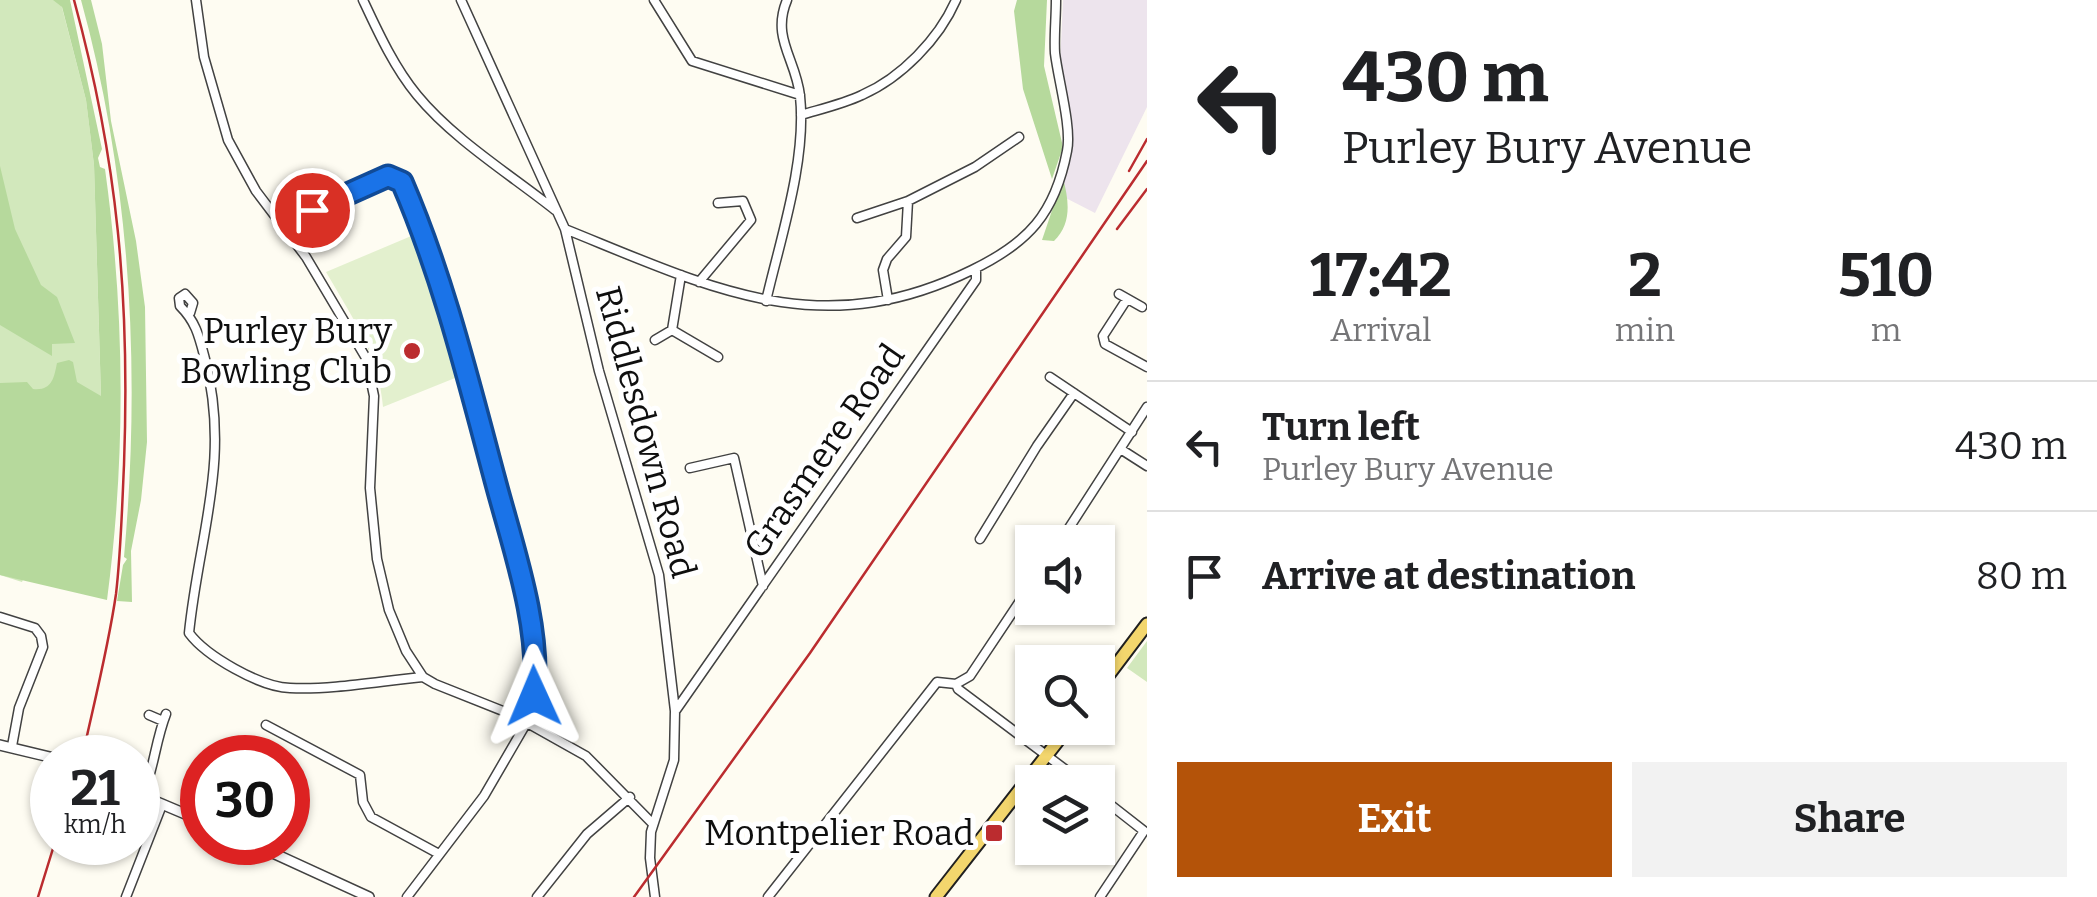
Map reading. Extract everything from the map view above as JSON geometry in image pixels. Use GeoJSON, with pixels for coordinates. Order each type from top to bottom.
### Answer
{"type":"FeatureCollection","features":[{"type":"Feature","properties":{"kind":"main road"},"geometry":{"type":"LineString","coordinates":[[1115,666],[1147,624]]}},
{"type":"Feature","properties":{"kind":"main road"},"geometry":{"type":"LineString","coordinates":[[936,897],[1055,745]]}},
{"type":"Feature","properties":{"kind":"street"},"geometry":{"type":"LineString","coordinates":[[196,0],[204,57],[228,140],[256,191],[334,302],[358,343],[370,374],[374,411],[370,488],[377,558],[389,610],[423,677]]}},
{"type":"Feature","properties":{"kind":"street"},"geometry":{"type":"LineString","coordinates":[[363,0],[398,68],[417,95],[442,120],[559,213]]}},
{"type":"Feature","properties":{"kind":"street","name":"Riddlesdown Road"},"geometry":{"type":"LineString","coordinates":[[461,0],[565,229],[603,386],[659,575],[676,711],[674,760],[652,823],[650,858],[655,897]]}},
{"type":"Feature","properties":{"kind":"street"},"geometry":{"type":"LineString","coordinates":[[654,0],[692,61],[800,95]]}},
{"type":"Feature","properties":{"kind":"street"},"geometry":{"type":"LineString","coordinates":[[766,302],[794,172],[801,115],[800,95],[780,30],[787,0]]}},
{"type":"Feature","properties":{"kind":"street"},"geometry":{"type":"LineString","coordinates":[[801,115],[862,96],[889,80],[940,28],[956,0]]}},
{"type":"Feature","properties":{"kind":"street"},"geometry":{"type":"LineString","coordinates":[[565,229],[699,282],[766,302],[826,308],[888,300],[938,287],[1018,244],[1039,224],[1050,203],[1068,148],[1055,51],[1056,0]]}},
{"type":"Feature","properties":{"kind":"street"},"geometry":{"type":"LineString","coordinates":[[857,218],[908,201],[974,168],[1019,138]]}},
{"type":"Feature","properties":{"kind":"street"},"geometry":{"type":"LineString","coordinates":[[281,224],[388,176],[402,182],[420,224],[462,358],[526,606],[537,668],[526,722],[484,796],[407,897]]}},
{"type":"Feature","properties":{"kind":"street"},"geometry":{"type":"LineString","coordinates":[[699,282],[750,220],[743,201],[718,203]]}},
{"type":"Feature","properties":{"kind":"street"},"geometry":{"type":"LineString","coordinates":[[888,300],[883,270],[887,259],[906,237],[908,201]]}},
{"type":"Feature","properties":{"kind":"street","name":"Grasmere Road"},"geometry":{"type":"LineString","coordinates":[[676,711],[958,307],[976,280],[976,268]]}},
{"type":"Feature","properties":{"kind":"street"},"geometry":{"type":"LineString","coordinates":[[672,330],[681,275]]}},
{"type":"Feature","properties":{"kind":"street"},"geometry":{"type":"LineString","coordinates":[[1142,307],[1123,296],[1104,336],[1105,344],[1147,367]]}},
{"type":"Feature","properties":{"kind":"street"},"geometry":{"type":"LineString","coordinates":[[190,312],[210,379],[216,454],[189,633],[198,646],[239,671],[286,688],[423,677],[526,722],[586,756],[652,823]]}},
{"type":"Feature","properties":{"kind":"street"},"geometry":{"type":"LineString","coordinates":[[655,340],[672,330]]}},
{"type":"Feature","properties":{"kind":"street"},"geometry":{"type":"LineString","coordinates":[[672,330],[718,357]]}},
{"type":"Feature","properties":{"kind":"street"},"geometry":{"type":"LineString","coordinates":[[1050,377],[1132,432]]}},
{"type":"Feature","properties":{"kind":"street"},"geometry":{"type":"LineString","coordinates":[[980,539],[1074,393]]}},
{"type":"Feature","properties":{"kind":"street"},"geometry":{"type":"LineString","coordinates":[[1071,525],[1147,408]]}},
{"type":"Feature","properties":{"kind":"street"},"geometry":{"type":"LineString","coordinates":[[1122,450],[1147,466]]}},
{"type":"Feature","properties":{"kind":"street"},"geometry":{"type":"LineString","coordinates":[[690,468],[734,458],[762,586]]}},
{"type":"Feature","properties":{"kind":"street"},"geometry":{"type":"LineString","coordinates":[[768,897],[927,692],[937,682],[956,684],[970,676],[1015,608]]}},
{"type":"Feature","properties":{"kind":"street"},"geometry":{"type":"LineString","coordinates":[[0,616],[35,628],[43,647],[19,708],[12,746]]}},
{"type":"Feature","properties":{"kind":"street"},"geometry":{"type":"LineString","coordinates":[[956,684],[1058,765]]}},
{"type":"Feature","properties":{"kind":"street"},"geometry":{"type":"LineString","coordinates":[[149,716],[164,718],[158,735]]}},
{"type":"Feature","properties":{"kind":"street"},"geometry":{"type":"LineString","coordinates":[[266,725],[360,775],[363,802],[371,817],[439,854]]}},
{"type":"Feature","properties":{"kind":"street"},"geometry":{"type":"LineString","coordinates":[[0,745],[30,751]]}},
{"type":"Feature","properties":{"kind":"street"},"geometry":{"type":"LineString","coordinates":[[537,897],[587,834],[630,797]]}},
{"type":"Feature","properties":{"kind":"street"},"geometry":{"type":"LineString","coordinates":[[126,897],[162,805],[180,813]]}},
{"type":"Feature","properties":{"kind":"street"},"geometry":{"type":"LineString","coordinates":[[1100,897],[1144,830],[1115,808]]}},
{"type":"Feature","properties":{"kind":"street"},"geometry":{"type":"LineString","coordinates":[[299,865],[369,897]]}},
{"type":"Feature","properties":{"kind":"shaded area"},"geometry":{"type":"Polygon","coordinates":[[[1063,0],[1147,0],[1147,107],[1095,213],[1058,194],[1072,150],[1060,66],[1063,0]]]}},
{"type":"Feature","properties":{"kind":"green space"},"geometry":{"type":"Polygon","coordinates":[[[0,0],[60,0],[86,100],[94,165],[101,397],[22,582],[0,575],[0,0]]]}},
{"type":"Feature","properties":{"kind":"green space"},"geometry":{"type":"Polygon","coordinates":[[[53,0],[70,0],[102,149],[98,158],[100,167],[105,169],[112,223],[121,384],[118,492],[107,600],[0,575],[0,383],[27,382],[33,389],[44,388],[53,378],[57,363],[69,360],[73,362],[77,382],[101,396],[94,165],[86,100],[62,7],[53,0]]]}},
{"type":"Feature","properties":{"kind":"green space"},"geometry":{"type":"Polygon","coordinates":[[[81,0],[91,0],[102,44],[111,121],[136,241],[145,307],[147,442],[131,551],[132,602],[117,601],[127,559],[124,557],[131,417],[128,277],[111,137],[81,0]]]}},
{"type":"Feature","properties":{"kind":"green space"},"geometry":{"type":"Polygon","coordinates":[[[1017,0],[1047,0],[1044,66],[1063,147],[1052,179],[1023,89],[1014,11],[1017,0]]]}},
{"type":"Feature","properties":{"kind":"green space"},"geometry":{"type":"Polygon","coordinates":[[[0,166],[15,229],[41,285],[57,297],[75,343],[52,344],[52,356],[0,325],[0,166]]]}},
{"type":"Feature","properties":{"kind":"green space"},"geometry":{"type":"Polygon","coordinates":[[[1063,178],[1068,203],[1064,227],[1054,241],[1042,240],[1063,178]]]}},
{"type":"Feature","properties":{"kind":"green space"},"geometry":{"type":"Polygon","coordinates":[[[416,234],[460,376],[383,407],[370,353],[326,272],[416,234]]]}},
{"type":"Feature","properties":{"kind":"green space"},"geometry":{"type":"Polygon","coordinates":[[[1147,641],[1147,682],[1127,668],[1147,641]]]}},
{"type":"Feature","properties":{"kind":"railway"},"geometry":{"type":"LineString","coordinates":[[74,0],[111,174],[125,345],[118,578],[87,735]]}},
{"type":"Feature","properties":{"kind":"railway"},"geometry":{"type":"LineString","coordinates":[[1129,171],[1147,139]]}},
{"type":"Feature","properties":{"kind":"railway"},"geometry":{"type":"LineString","coordinates":[[634,897],[810,653],[1147,161]]}},
{"type":"Feature","properties":{"kind":"railway"},"geometry":{"type":"LineString","coordinates":[[1117,229],[1147,189]]}},
{"type":"Feature","properties":{"kind":"railway"},"geometry":{"type":"LineString","coordinates":[[38,897],[48,865]]}},
{"type":"Feature","properties":{"kind":"place","name":"Purley Bury Bowling Club"},"geometry":{"type":"Point","coordinates":[412,351]}},
{"type":"Feature","properties":{"kind":"place","name":"Montpelier Road"},"geometry":{"type":"Point","coordinates":[994,833]}},
{"type":"Feature","properties":{"kind":"route"},"geometry":{"type":"LineString","coordinates":[[312,210],[388,176],[402,182],[420,224],[462,358],[506,520],[537,668],[534,696]]}}]}
